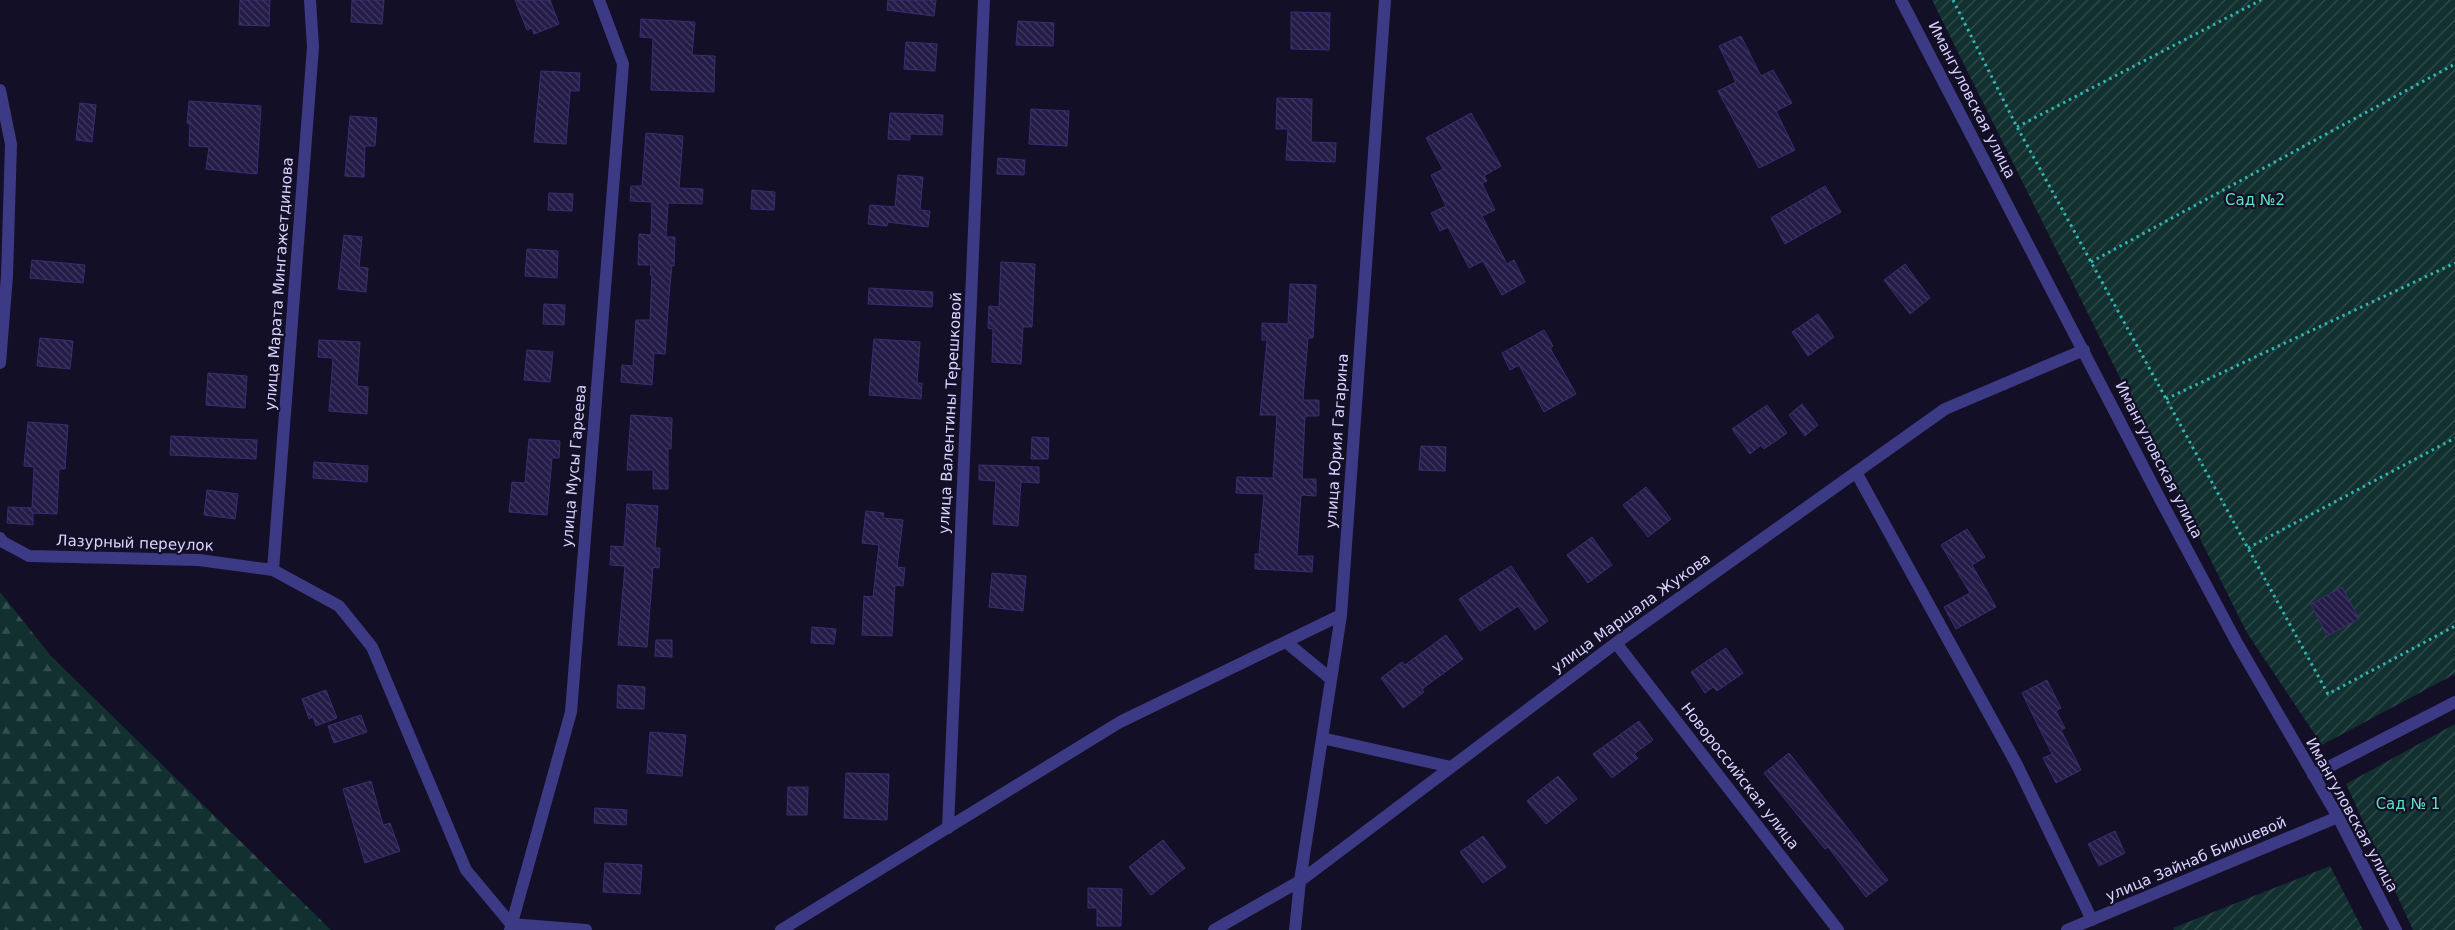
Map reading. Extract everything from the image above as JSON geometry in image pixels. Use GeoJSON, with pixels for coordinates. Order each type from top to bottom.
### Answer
{"type":"FeatureCollection","features":[{"type":"Feature","properties":{"kind":"street","name":"улица Марата Мингажетдинова"},"geometry":{"type":"LineString","coordinates":[[273,570],[313,47],[310,0]]}},
{"type":"Feature","properties":{"kind":"street","name":"улица Мусы Гареева"},"geometry":{"type":"LineString","coordinates":[[510,927],[571,712],[623,64],[599,0]]}},
{"type":"Feature","properties":{"kind":"street","name":"улица Валентины Терешковой"},"geometry":{"type":"LineString","coordinates":[[948,828],[984,0]]}},
{"type":"Feature","properties":{"kind":"street","name":"улица Юрия Гагарина"},"geometry":{"type":"LineString","coordinates":[[1295,930],[1300,881],[1341,615],[1384,0]]}},
{"type":"Feature","properties":{"kind":"street","name":"Имангуловская улица"},"geometry":{"type":"LineString","coordinates":[[1902,0],[2237,643],[2338,817],[2396,930]]}},
{"type":"Feature","properties":{"kind":"street"},"geometry":{"type":"LineString","coordinates":[[0,90],[11,144],[7,276],[0,363]]}},
{"type":"Feature","properties":{"kind":"street","name":"улица Маршала Жукова"},"geometry":{"type":"LineString","coordinates":[[1214,930],[1300,881],[1616,643],[1945,409],[2084,350]]}},
{"type":"Feature","properties":{"kind":"street"},"geometry":{"type":"LineString","coordinates":[[1856,474],[2017,765],[2092,920]]}},
{"type":"Feature","properties":{"kind":"street","name":"Лазурный переулок"},"geometry":{"type":"LineString","coordinates":[[0,538],[3,542],[29,556],[199,560],[273,570]]}},
{"type":"Feature","properties":{"kind":"street"},"geometry":{"type":"LineString","coordinates":[[273,570],[339,606],[372,647],[466,870],[510,927],[586,930]]}},
{"type":"Feature","properties":{"kind":"street"},"geometry":{"type":"LineString","coordinates":[[780,930],[1120,722],[1341,615]]}},
{"type":"Feature","properties":{"kind":"street"},"geometry":{"type":"LineString","coordinates":[[1286,642],[1331,679]]}},
{"type":"Feature","properties":{"kind":"street","name":"Новороссийская улица"},"geometry":{"type":"LineString","coordinates":[[1616,643],[1838,930]]}},
{"type":"Feature","properties":{"kind":"street"},"geometry":{"type":"LineString","coordinates":[[2313,775],[2455,702]]}},
{"type":"Feature","properties":{"kind":"street"},"geometry":{"type":"LineString","coordinates":[[1322,738],[1451,767]]}},
{"type":"Feature","properties":{"kind":"street","name":"улица Зайнаб Биишевой"},"geometry":{"type":"LineString","coordinates":[[2067,930],[2338,817]]}},
{"type":"Feature","properties":{"kind":"path"},"geometry":{"type":"LineString","coordinates":[[1953,0],[2017,127],[2328,694],[2455,626]]}},
{"type":"Feature","properties":{"kind":"path"},"geometry":{"type":"LineString","coordinates":[[2017,127],[2261,0]]}},
{"type":"Feature","properties":{"kind":"path"},"geometry":{"type":"LineString","coordinates":[[2091,262],[2455,64]]}},
{"type":"Feature","properties":{"kind":"path"},"geometry":{"type":"LineString","coordinates":[[2166,399],[2455,263]]}},
{"type":"Feature","properties":{"kind":"path"},"geometry":{"type":"LineString","coordinates":[[2248,548],[2455,438]]}},
{"type":"Feature","properties":{"kind":"green space","name":"Сад №2"},"geometry":{"type":"Polygon","coordinates":[[[1932,0],[2455,0],[2455,674],[2322,745],[2247,633],[1932,0]]]}},
{"type":"Feature","properties":{"kind":"green space"},"geometry":{"type":"Polygon","coordinates":[[[0,592],[51,656],[331,930],[0,930],[0,592]]]}},
{"type":"Feature","properties":{"kind":"green space","name":"Сад № 1"},"geometry":{"type":"Polygon","coordinates":[[[2455,724],[2455,930],[2413,930],[2346,784],[2455,724]]]}},
{"type":"Feature","properties":{"kind":"green space"},"geometry":{"type":"Polygon","coordinates":[[[2330,866],[2363,930],[2174,930],[2173,928],[2330,866]]]}},
{"type":"Feature","properties":{"kind":"building"},"geometry":{"type":"Polygon","coordinates":[[[240,0],[270,0],[269,26],[239,25],[240,0]]]}},
{"type":"Feature","properties":{"kind":"building"},"geometry":{"type":"Polygon","coordinates":[[[352,0],[384,0],[382,24],[351,22],[352,0]]]}},
{"type":"Feature","properties":{"kind":"building"},"geometry":{"type":"Polygon","coordinates":[[[515,0],[550,0],[559,24],[534,34],[532,28],[527,30],[515,0]]]}},
{"type":"Feature","properties":{"kind":"building"},"geometry":{"type":"Polygon","coordinates":[[[888,0],[936,0],[934,16],[887,10],[888,0]]]}},
{"type":"Feature","properties":{"kind":"building"},"geometry":{"type":"Polygon","coordinates":[[[1291,12],[1330,13],[1329,50],[1291,49],[1291,12]]]}},
{"type":"Feature","properties":{"kind":"building"},"geometry":{"type":"Polygon","coordinates":[[[641,19],[695,22],[692,55],[715,56],[714,92],[651,90],[653,38],[640,37],[641,19]]]}},
{"type":"Feature","properties":{"kind":"building"},"geometry":{"type":"Polygon","coordinates":[[[1018,21],[1054,23],[1053,46],[1016,45],[1018,21]]]}},
{"type":"Feature","properties":{"kind":"building"},"geometry":{"type":"Polygon","coordinates":[[[1741,36],[1761,76],[1773,70],[1792,103],[1776,111],[1795,150],[1759,168],[1718,91],[1736,82],[1719,46],[1741,36]]]}},
{"type":"Feature","properties":{"kind":"building"},"geometry":{"type":"Polygon","coordinates":[[[906,42],[937,44],[935,71],[904,69],[906,42]]]}},
{"type":"Feature","properties":{"kind":"building"},"geometry":{"type":"Polygon","coordinates":[[[541,71],[580,73],[579,91],[570,91],[566,144],[534,142],[541,71]]]}},
{"type":"Feature","properties":{"kind":"building"},"geometry":{"type":"Polygon","coordinates":[[[1277,98],[1312,99],[1311,142],[1336,143],[1335,162],[1286,160],[1288,129],[1276,129],[1277,98]]]}},
{"type":"Feature","properties":{"kind":"building"},"geometry":{"type":"Polygon","coordinates":[[[189,101],[261,106],[257,174],[206,169],[209,147],[189,146],[190,124],[187,123],[189,101]]]}},
{"type":"Feature","properties":{"kind":"building"},"geometry":{"type":"Polygon","coordinates":[[[80,103],[96,105],[92,142],[76,140],[80,103]]]}},
{"type":"Feature","properties":{"kind":"building"},"geometry":{"type":"Polygon","coordinates":[[[1031,109],[1069,111],[1067,146],[1029,144],[1031,109]]]}},
{"type":"Feature","properties":{"kind":"building"},"geometry":{"type":"Polygon","coordinates":[[[890,113],[943,115],[942,135],[910,134],[910,140],[888,139],[890,113]]]}},
{"type":"Feature","properties":{"kind":"building"},"geometry":{"type":"Polygon","coordinates":[[[1471,113],[1501,166],[1484,176],[1487,181],[1482,183],[1495,210],[1482,216],[1507,264],[1514,260],[1525,282],[1502,295],[1483,261],[1469,268],[1448,227],[1440,231],[1431,213],[1446,206],[1431,175],[1443,169],[1426,138],[1471,113]]]}},
{"type":"Feature","properties":{"kind":"building"},"geometry":{"type":"Polygon","coordinates":[[[350,116],[377,118],[375,146],[365,146],[364,177],[345,176],[350,116]]]}},
{"type":"Feature","properties":{"kind":"building"},"geometry":{"type":"Polygon","coordinates":[[[646,133],[683,136],[679,188],[703,189],[702,204],[668,203],[666,237],[675,237],[674,266],[672,265],[665,354],[654,353],[652,385],[621,382],[622,365],[633,366],[636,320],[650,320],[651,265],[638,265],[639,234],[651,235],[652,202],[630,201],[631,186],[642,186],[646,133]]]}},
{"type":"Feature","properties":{"kind":"building"},"geometry":{"type":"Polygon","coordinates":[[[998,158],[1025,160],[1024,175],[997,174],[998,158]]]}},
{"type":"Feature","properties":{"kind":"building"},"geometry":{"type":"Polygon","coordinates":[[[898,175],[923,177],[920,210],[930,211],[928,227],[888,222],[887,226],[868,224],[870,205],[895,207],[898,175]]]}},
{"type":"Feature","properties":{"kind":"building"},"geometry":{"type":"Polygon","coordinates":[[[1825,186],[1841,212],[1785,244],[1771,218],[1825,186]]]}},
{"type":"Feature","properties":{"kind":"building"},"geometry":{"type":"Polygon","coordinates":[[[752,190],[775,192],[774,210],[751,209],[752,190]]]}},
{"type":"Feature","properties":{"kind":"building"},"geometry":{"type":"Polygon","coordinates":[[[549,193],[573,194],[572,211],[548,210],[549,193]]]}},
{"type":"Feature","properties":{"kind":"building"},"geometry":{"type":"Polygon","coordinates":[[[344,235],[362,237],[359,267],[368,268],[366,292],[338,289],[344,235]]]}},
{"type":"Feature","properties":{"kind":"building"},"geometry":{"type":"Polygon","coordinates":[[[527,249],[558,251],[557,278],[525,276],[527,249]]]}},
{"type":"Feature","properties":{"kind":"building"},"geometry":{"type":"Polygon","coordinates":[[[32,260],[85,265],[83,283],[30,278],[32,260]]]}},
{"type":"Feature","properties":{"kind":"building"},"geometry":{"type":"Polygon","coordinates":[[[1001,262],[1035,264],[1032,327],[1023,327],[1021,364],[992,362],[993,329],[988,328],[989,306],[999,307],[1001,262]]]}},
{"type":"Feature","properties":{"kind":"building"},"geometry":{"type":"Polygon","coordinates":[[[1905,264],[1930,298],[1910,314],[1884,280],[1905,264]]]}},
{"type":"Feature","properties":{"kind":"building"},"geometry":{"type":"Polygon","coordinates":[[[1290,284],[1316,285],[1313,338],[1308,338],[1303,400],[1319,400],[1319,416],[1305,416],[1302,479],[1316,479],[1316,496],[1301,495],[1297,556],[1313,556],[1312,572],[1255,569],[1255,554],[1259,554],[1264,494],[1236,493],[1237,477],[1273,478],[1277,415],[1260,415],[1267,340],[1262,340],[1262,323],[1288,324],[1290,284]]]}},
{"type":"Feature","properties":{"kind":"building"},"geometry":{"type":"Polygon","coordinates":[[[869,288],[933,292],[932,307],[868,304],[869,288]]]}},
{"type":"Feature","properties":{"kind":"building"},"geometry":{"type":"Polygon","coordinates":[[[544,304],[565,305],[564,325],[543,324],[544,304]]]}},
{"type":"Feature","properties":{"kind":"building"},"geometry":{"type":"Polygon","coordinates":[[[1818,314],[1834,337],[1808,356],[1792,332],[1818,314]]]}},
{"type":"Feature","properties":{"kind":"building"},"geometry":{"type":"Polygon","coordinates":[[[1544,330],[1553,346],[1550,348],[1576,394],[1544,412],[1519,365],[1510,370],[1502,353],[1544,330]]]}},
{"type":"Feature","properties":{"kind":"building"},"geometry":{"type":"Polygon","coordinates":[[[40,338],[73,341],[70,369],[37,366],[40,338]]]}},
{"type":"Feature","properties":{"kind":"building"},"geometry":{"type":"Polygon","coordinates":[[[874,339],[920,342],[917,383],[922,383],[921,399],[869,395],[874,339]]]}},
{"type":"Feature","properties":{"kind":"building"},"geometry":{"type":"Polygon","coordinates":[[[319,340],[360,342],[357,386],[368,387],[367,414],[329,411],[333,358],[318,357],[319,340]]]}},
{"type":"Feature","properties":{"kind":"building"},"geometry":{"type":"Polygon","coordinates":[[[527,350],[553,352],[550,382],[524,380],[527,350]]]}},
{"type":"Feature","properties":{"kind":"building"},"geometry":{"type":"Polygon","coordinates":[[[208,373],[247,376],[245,408],[206,405],[208,373]]]}},
{"type":"Feature","properties":{"kind":"building"},"geometry":{"type":"Polygon","coordinates":[[[1802,404],[1818,425],[1805,436],[1789,415],[1802,404]]]}},
{"type":"Feature","properties":{"kind":"building"},"geometry":{"type":"Polygon","coordinates":[[[1767,405],[1787,433],[1764,449],[1761,445],[1750,454],[1732,429],[1767,405]]]}},
{"type":"Feature","properties":{"kind":"building"},"geometry":{"type":"Polygon","coordinates":[[[631,415],[672,418],[671,449],[668,449],[668,489],[653,489],[653,470],[627,470],[631,415]]]}},
{"type":"Feature","properties":{"kind":"building"},"geometry":{"type":"Polygon","coordinates":[[[28,422],[68,425],[65,469],[59,469],[57,514],[33,513],[33,525],[7,523],[8,507],[32,508],[34,467],[24,466],[28,422]]]}},
{"type":"Feature","properties":{"kind":"building"},"geometry":{"type":"Polygon","coordinates":[[[171,436],[257,440],[256,459],[170,455],[171,436]]]}},
{"type":"Feature","properties":{"kind":"building"},"geometry":{"type":"Polygon","coordinates":[[[1032,437],[1049,438],[1048,459],[1031,459],[1032,437]]]}},
{"type":"Feature","properties":{"kind":"building"},"geometry":{"type":"Polygon","coordinates":[[[529,439],[560,441],[559,458],[552,458],[547,515],[509,512],[512,482],[525,483],[529,439]]]}},
{"type":"Feature","properties":{"kind":"building"},"geometry":{"type":"Polygon","coordinates":[[[1421,446],[1446,447],[1445,471],[1419,470],[1421,446]]]}},
{"type":"Feature","properties":{"kind":"building"},"geometry":{"type":"Polygon","coordinates":[[[314,462],[368,466],[367,482],[313,478],[314,462]]]}},
{"type":"Feature","properties":{"kind":"building"},"geometry":{"type":"Polygon","coordinates":[[[979,465],[1039,467],[1039,483],[1021,482],[1018,526],[993,524],[996,481],[979,480],[979,465]]]}},
{"type":"Feature","properties":{"kind":"building"},"geometry":{"type":"Polygon","coordinates":[[[1646,487],[1671,519],[1648,537],[1623,505],[1646,487]]]}},
{"type":"Feature","properties":{"kind":"building"},"geometry":{"type":"Polygon","coordinates":[[[207,490],[238,494],[235,519],[204,515],[207,490]]]}},
{"type":"Feature","properties":{"kind":"building"},"geometry":{"type":"Polygon","coordinates":[[[627,504],[658,506],[655,548],[660,548],[659,568],[653,567],[647,647],[618,645],[625,566],[610,565],[611,546],[624,547],[627,504]]]}},
{"type":"Feature","properties":{"kind":"building"},"geometry":{"type":"Polygon","coordinates":[[[866,511],[884,513],[883,518],[903,520],[897,567],[905,568],[903,586],[895,585],[892,636],[862,635],[864,596],[873,597],[879,545],[862,543],[866,511]]]}},
{"type":"Feature","properties":{"kind":"building"},"geometry":{"type":"Polygon","coordinates":[[[1967,529],[1985,557],[1972,565],[1996,607],[1956,629],[1944,607],[1970,593],[1941,545],[1967,529]]]}},
{"type":"Feature","properties":{"kind":"building"},"geometry":{"type":"Polygon","coordinates":[[[1592,537],[1612,565],[1588,583],[1567,555],[1592,537]]]}},
{"type":"Feature","properties":{"kind":"building"},"geometry":{"type":"Polygon","coordinates":[[[1511,566],[1548,621],[1535,630],[1518,606],[1480,631],[1459,599],[1511,566]]]}},
{"type":"Feature","properties":{"kind":"building"},"geometry":{"type":"Polygon","coordinates":[[[992,573],[1026,576],[1023,611],[989,607],[992,573]]]}},
{"type":"Feature","properties":{"kind":"building"},"geometry":{"type":"Polygon","coordinates":[[[2342,587],[2359,619],[2327,636],[2311,604],[2342,587]]]}},
{"type":"Feature","properties":{"kind":"building"},"geometry":{"type":"Polygon","coordinates":[[[812,627],[836,629],[834,644],[811,643],[812,627]]]}},
{"type":"Feature","properties":{"kind":"building"},"geometry":{"type":"Polygon","coordinates":[[[1446,635],[1463,659],[1422,689],[1424,692],[1403,708],[1381,678],[1402,662],[1405,665],[1446,635]]]}},
{"type":"Feature","properties":{"kind":"building"},"geometry":{"type":"Polygon","coordinates":[[[656,640],[672,640],[672,657],[655,656],[656,640]]]}},
{"type":"Feature","properties":{"kind":"building"},"geometry":{"type":"Polygon","coordinates":[[[1726,648],[1743,673],[1717,691],[1713,687],[1705,693],[1691,672],[1726,648]]]}},
{"type":"Feature","properties":{"kind":"building"},"geometry":{"type":"Polygon","coordinates":[[[2047,680],[2061,708],[2056,711],[2065,728],[2061,730],[2081,770],[2056,783],[2043,758],[2052,754],[2022,693],[2047,680]]]}},
{"type":"Feature","properties":{"kind":"building"},"geometry":{"type":"Polygon","coordinates":[[[618,685],[645,687],[644,709],[617,708],[618,685]]]}},
{"type":"Feature","properties":{"kind":"building"},"geometry":{"type":"Polygon","coordinates":[[[326,690],[337,718],[316,726],[313,717],[309,719],[302,699],[326,690]]]}},
{"type":"Feature","properties":{"kind":"building"},"geometry":{"type":"Polygon","coordinates":[[[361,715],[367,732],[334,743],[328,726],[361,715]]]}},
{"type":"Feature","properties":{"kind":"building"},"geometry":{"type":"Polygon","coordinates":[[[1639,721],[1653,740],[1634,754],[1638,758],[1612,778],[1593,754],[1639,721]]]}},
{"type":"Feature","properties":{"kind":"building"},"geometry":{"type":"Polygon","coordinates":[[[650,732],[686,735],[682,776],[647,773],[650,732]]]}},
{"type":"Feature","properties":{"kind":"building"},"geometry":{"type":"Polygon","coordinates":[[[1789,753],[1888,880],[1866,897],[1828,847],[1825,849],[1764,773],[1789,753]]]}},
{"type":"Feature","properties":{"kind":"building"},"geometry":{"type":"Polygon","coordinates":[[[846,773],[889,774],[887,820],[844,818],[846,773]]]}},
{"type":"Feature","properties":{"kind":"building"},"geometry":{"type":"Polygon","coordinates":[[[1558,776],[1577,799],[1546,824],[1527,801],[1558,776]]]}},
{"type":"Feature","properties":{"kind":"building"},"geometry":{"type":"Polygon","coordinates":[[[371,781],[383,825],[390,823],[400,851],[365,863],[343,789],[371,781]]]}},
{"type":"Feature","properties":{"kind":"building"},"geometry":{"type":"Polygon","coordinates":[[[788,787],[808,787],[807,815],[787,815],[788,787]]]}},
{"type":"Feature","properties":{"kind":"building"},"geometry":{"type":"Polygon","coordinates":[[[595,808],[627,810],[626,825],[594,823],[595,808]]]}},
{"type":"Feature","properties":{"kind":"building"},"geometry":{"type":"Polygon","coordinates":[[[2115,831],[2125,853],[2099,866],[2088,844],[2115,831]]]}},
{"type":"Feature","properties":{"kind":"building"},"geometry":{"type":"Polygon","coordinates":[[[1483,836],[1506,867],[1483,883],[1460,852],[1483,836]]]}},
{"type":"Feature","properties":{"kind":"building"},"geometry":{"type":"Polygon","coordinates":[[[1163,840],[1185,868],[1151,895],[1129,867],[1163,840]]]}},
{"type":"Feature","properties":{"kind":"building"},"geometry":{"type":"Polygon","coordinates":[[[605,863],[642,865],[640,894],[603,892],[605,863]]]}},
{"type":"Feature","properties":{"kind":"building"},"geometry":{"type":"Polygon","coordinates":[[[1088,888],[1122,889],[1121,926],[1097,926],[1097,908],[1088,908],[1088,888]]]}}]}
